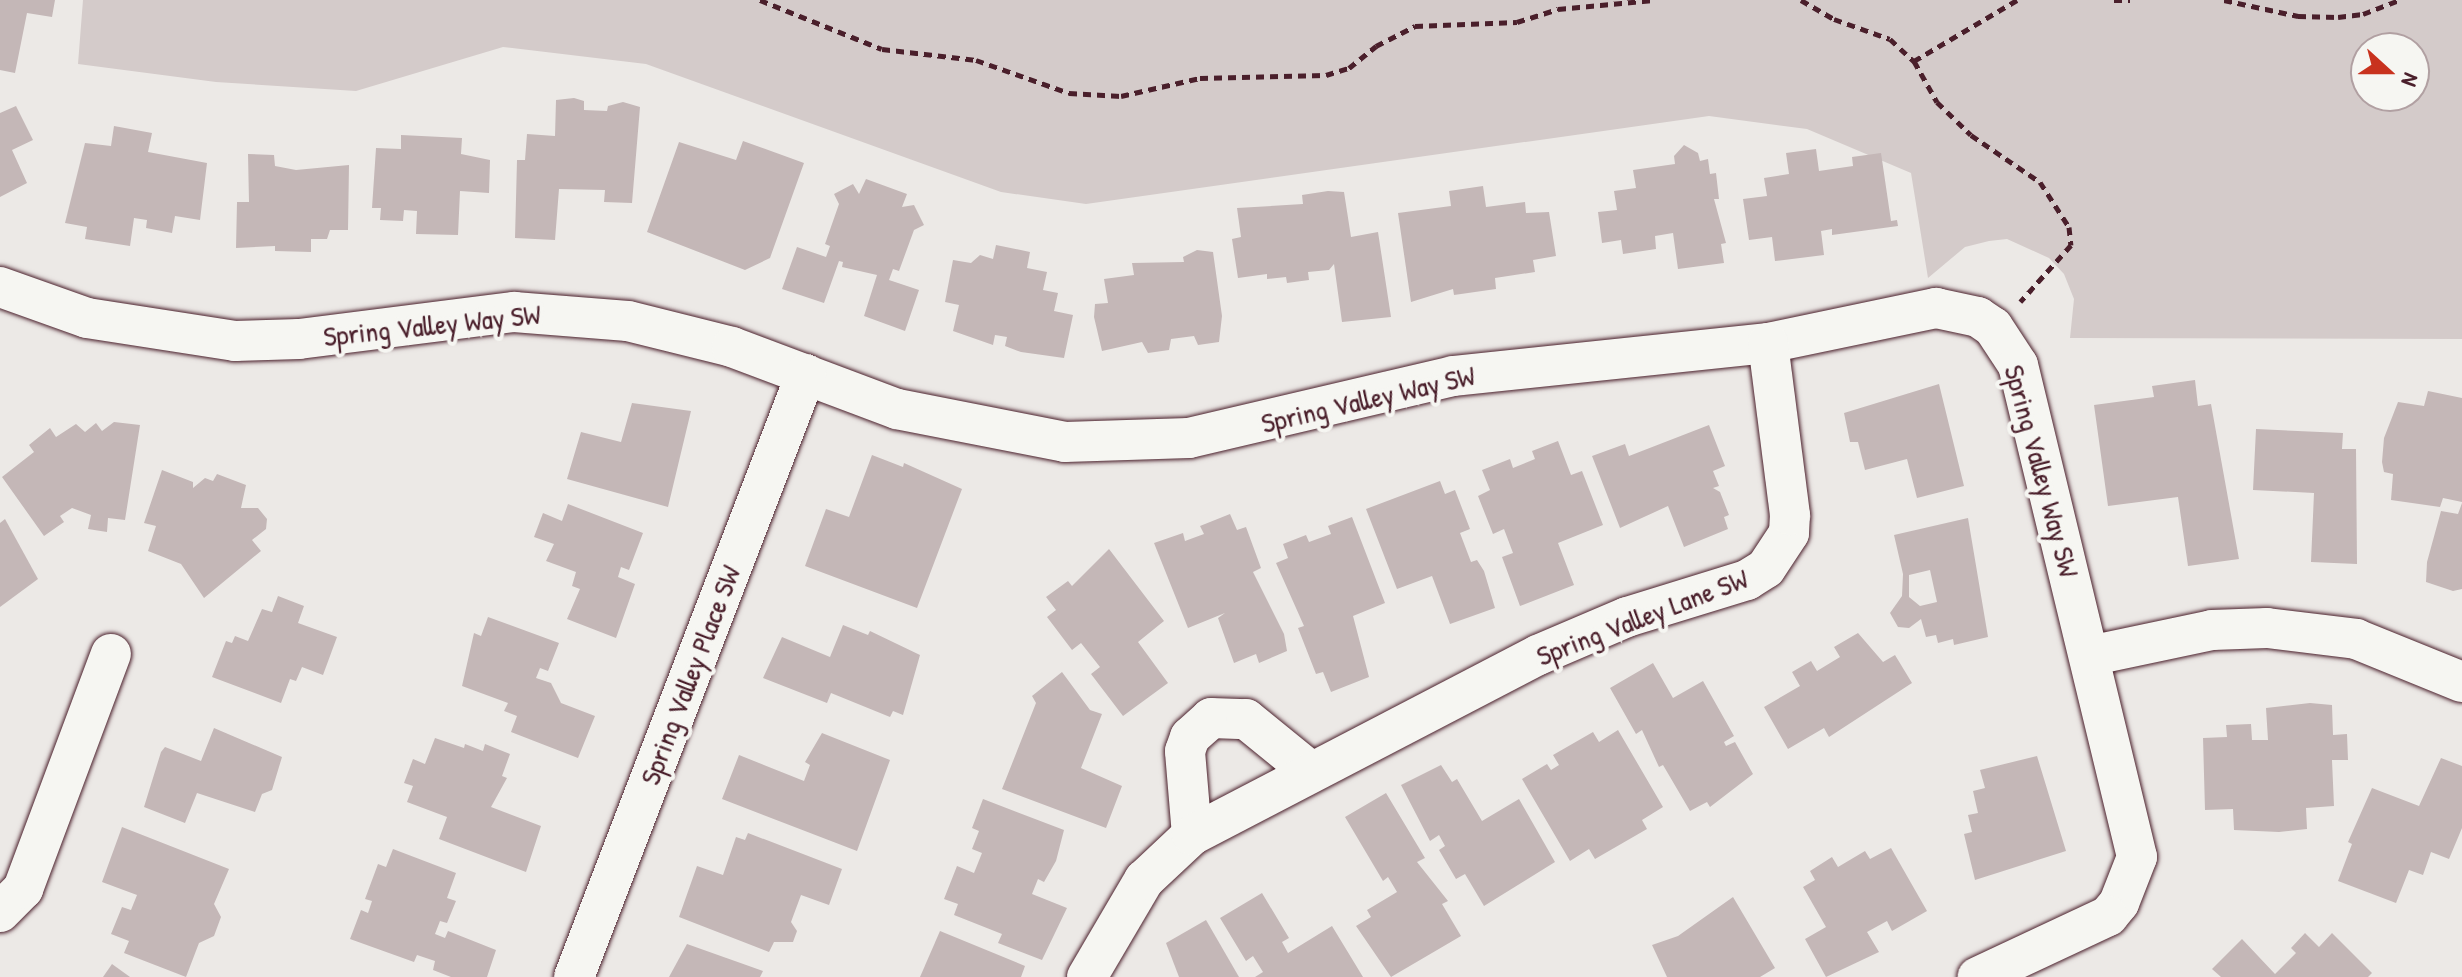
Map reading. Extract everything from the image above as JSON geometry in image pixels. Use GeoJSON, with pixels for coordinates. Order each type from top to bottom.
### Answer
{"type":"FeatureCollection","features":[{"type":"Feature","properties":{"kind":"street","name":"Spring Valley Way SW"},"geometry":{"type":"LineString","coordinates":[[0,287],[87,318],[235,341],[299,339],[514,312],[563,314],[680,333],[806,374],[897,409],[1002,434],[1065,442],[1139,442],[1257,425],[1311,413],[1352,397],[1453,376],[1768,343],[1936,308],[1978,317],[1993,327],[2018,365],[2137,857],[2128,885],[2108,916],[1978,977]]}},
{"type":"Feature","properties":{"kind":"street","name":"Spring Valley Lane SW"},"geometry":{"type":"LineString","coordinates":[[1087,977],[1144,880],[1192,835],[1538,655],[1627,617],[1747,580],[1766,568],[1789,533],[1790,515],[1768,343]]}},
{"type":"Feature","properties":{"kind":"street","name":"Spring Valley Place SW"},"geometry":{"type":"LineString","coordinates":[[574,977],[806,374]]}},
{"type":"Feature","properties":{"kind":"street"},"geometry":{"type":"LineString","coordinates":[[2089,656],[2212,630],[2267,628],[2356,639],[2462,682]]}},
{"type":"Feature","properties":{"kind":"street"},"geometry":{"type":"LineString","coordinates":[[0,912],[23,889],[111,654]]}},
{"type":"Feature","properties":{"kind":"street"},"geometry":{"type":"LineString","coordinates":[[1192,835],[1185,751],[1199,726],[1211,718],[1246,719],[1310,771]]}},
{"type":"Feature","properties":{"kind":"path"},"geometry":{"type":"LineString","coordinates":[[760,0],[882,49],[976,60],[1069,93],[1121,96],[1200,78],[1326,75],[1349,68],[1376,46],[1415,26],[1517,22],[1558,9],[1654,0]]}},
{"type":"Feature","properties":{"kind":"path"},"geometry":{"type":"LineString","coordinates":[[1801,0],[1834,19],[1890,39],[1914,61],[1937,102],[1971,135],[2040,182],[2069,227],[2071,245],[2052,272],[1993,327]]}},
{"type":"Feature","properties":{"kind":"path"},"geometry":{"type":"LineString","coordinates":[[1914,61],[2016,0]]}},
{"type":"Feature","properties":{"kind":"path"},"geometry":{"type":"LineString","coordinates":[[2114,0],[2130,0]]}},
{"type":"Feature","properties":{"kind":"path"},"geometry":{"type":"LineString","coordinates":[[2224,0],[2298,16],[2338,17],[2399,0]]}},
{"type":"Feature","properties":{"kind":"shaded area"},"geometry":{"type":"Polygon","coordinates":[[[83,0],[2462,0],[2462,339],[2070,338],[2074,299],[2064,274],[2049,258],[2007,239],[1965,247],[1928,278],[1911,173],[1807,129],[1709,116],[1086,204],[1001,192],[646,64],[503,47],[356,91],[216,82],[78,64],[83,0]]]}},
{"type":"Feature","properties":{"kind":"building"},"geometry":{"type":"Polygon","coordinates":[[[0,0],[55,0],[52,17],[27,13],[15,73],[0,70],[0,0]]]}},
{"type":"Feature","properties":{"kind":"building"},"geometry":{"type":"Polygon","coordinates":[[[574,98],[584,101],[584,110],[607,111],[608,106],[623,102],[640,107],[632,203],[604,202],[605,190],[559,189],[555,240],[515,238],[517,160],[525,160],[527,134],[555,136],[556,100],[574,98]]]}},
{"type":"Feature","properties":{"kind":"building"},"geometry":{"type":"Polygon","coordinates":[[[16,106],[33,140],[12,150],[27,183],[0,197],[0,113],[16,106]]]}},
{"type":"Feature","properties":{"kind":"building"},"geometry":{"type":"Polygon","coordinates":[[[114,126],[152,133],[148,152],[207,163],[200,220],[175,216],[172,233],[146,228],[147,220],[134,218],[130,246],[85,239],[87,227],[65,223],[85,143],[111,146],[114,126]]]}},
{"type":"Feature","properties":{"kind":"building"},"geometry":{"type":"Polygon","coordinates":[[[401,135],[462,138],[461,154],[490,160],[489,193],[460,191],[458,235],[416,234],[417,211],[404,210],[403,221],[380,220],[381,208],[372,208],[376,148],[401,149],[401,135]]]}},
{"type":"Feature","properties":{"kind":"building"},"geometry":{"type":"Polygon","coordinates":[[[743,141],[804,163],[770,258],[745,270],[647,232],[679,142],[736,160],[743,141]]]}},
{"type":"Feature","properties":{"kind":"building"},"geometry":{"type":"Polygon","coordinates":[[[1684,145],[1698,153],[1700,161],[1708,159],[1710,174],[1716,173],[1719,199],[1714,199],[1726,243],[1721,244],[1724,263],[1678,269],[1673,233],[1655,236],[1656,249],[1623,254],[1621,240],[1602,243],[1598,212],[1617,210],[1614,191],[1636,188],[1633,170],[1675,164],[1674,156],[1684,145]]]}},
{"type":"Feature","properties":{"kind":"building"},"geometry":{"type":"Polygon","coordinates":[[[1816,149],[1819,171],[1853,166],[1852,157],[1881,153],[1891,221],[1897,220],[1898,226],[1832,235],[1832,229],[1821,231],[1824,255],[1775,261],[1772,237],[1749,240],[1743,199],[1767,196],[1764,178],[1789,174],[1786,153],[1816,149]]]}},
{"type":"Feature","properties":{"kind":"building"},"geometry":{"type":"Polygon","coordinates":[[[248,154],[274,155],[275,166],[296,170],[349,165],[348,230],[330,230],[327,239],[311,239],[311,252],[275,251],[275,246],[236,248],[237,202],[249,202],[248,154]]]}},
{"type":"Feature","properties":{"kind":"building"},"geometry":{"type":"Polygon","coordinates":[[[866,179],[907,194],[902,207],[914,205],[924,225],[914,230],[899,271],[893,269],[889,280],[919,290],[905,331],[864,316],[877,275],[842,267],[843,262],[839,261],[824,303],[782,289],[797,247],[826,257],[830,246],[825,244],[839,204],[834,194],[853,184],[859,194],[866,179]]]}},
{"type":"Feature","properties":{"kind":"building"},"geometry":{"type":"Polygon","coordinates":[[[1483,186],[1486,207],[1525,202],[1526,213],[1549,212],[1556,256],[1533,260],[1535,272],[1495,278],[1496,289],[1454,295],[1453,289],[1411,302],[1398,213],[1451,206],[1449,191],[1483,186]]]}},
{"type":"Feature","properties":{"kind":"building"},"geometry":{"type":"Polygon","coordinates":[[[1344,192],[1351,237],[1378,232],[1391,317],[1342,322],[1334,264],[1329,270],[1308,272],[1309,280],[1287,283],[1286,277],[1267,279],[1267,274],[1238,278],[1232,239],[1241,237],[1237,208],[1303,204],[1302,195],[1344,192]]]}},
{"type":"Feature","properties":{"kind":"building"},"geometry":{"type":"Polygon","coordinates":[[[996,245],[1030,252],[1027,268],[1047,272],[1043,290],[1058,293],[1054,311],[1073,315],[1064,358],[1021,352],[1005,346],[1007,337],[995,335],[993,345],[953,331],[959,305],[945,302],[953,260],[971,263],[980,255],[993,259],[996,245]]]}},
{"type":"Feature","properties":{"kind":"building"},"geometry":{"type":"Polygon","coordinates":[[[1197,250],[1213,252],[1222,316],[1219,342],[1198,345],[1194,336],[1171,339],[1169,350],[1148,353],[1142,342],[1102,351],[1094,317],[1095,304],[1108,303],[1104,279],[1134,275],[1132,263],[1184,262],[1183,257],[1197,250]]]}},
{"type":"Feature","properties":{"kind":"building"},"geometry":{"type":"Polygon","coordinates":[[[2195,380],[2198,406],[2211,404],[2239,559],[2188,566],[2178,497],[2108,506],[2094,405],[2154,397],[2152,386],[2195,380]]]}},
{"type":"Feature","properties":{"kind":"building"},"geometry":{"type":"Polygon","coordinates":[[[1939,384],[1964,486],[1917,498],[1907,459],[1865,470],[1858,442],[1850,442],[1844,413],[1939,384]]]}},
{"type":"Feature","properties":{"kind":"building"},"geometry":{"type":"Polygon","coordinates":[[[2428,391],[2462,398],[2462,502],[2443,498],[2440,507],[2391,500],[2393,474],[2384,472],[2382,462],[2384,438],[2398,402],[2424,406],[2428,391]]]}},
{"type":"Feature","properties":{"kind":"building"},"geometry":{"type":"Polygon","coordinates":[[[632,403],[691,411],[668,507],[567,479],[581,432],[621,442],[632,403]]]}},
{"type":"Feature","properties":{"kind":"building"},"geometry":{"type":"Polygon","coordinates":[[[114,422],[140,425],[125,520],[108,518],[107,532],[88,529],[91,515],[72,508],[60,516],[64,522],[44,536],[2,477],[34,452],[29,445],[50,428],[56,437],[76,424],[85,432],[96,423],[102,431],[114,422]]]}},
{"type":"Feature","properties":{"kind":"building"},"geometry":{"type":"Polygon","coordinates":[[[1709,425],[1725,466],[1713,471],[1719,486],[1713,488],[1720,492],[1729,515],[1724,517],[1728,529],[1684,547],[1668,506],[1620,528],[1592,456],[1625,444],[1629,456],[1709,425]]]}},
{"type":"Feature","properties":{"kind":"building"},"geometry":{"type":"Polygon","coordinates":[[[2256,429],[2343,433],[2342,449],[2356,449],[2357,564],[2311,562],[2314,493],[2253,490],[2256,429]]]}},
{"type":"Feature","properties":{"kind":"building"},"geometry":{"type":"Polygon","coordinates":[[[1558,441],[1571,475],[1582,471],[1603,525],[1558,543],[1574,585],[1520,606],[1502,557],[1513,553],[1504,529],[1493,534],[1478,496],[1490,490],[1482,470],[1510,459],[1513,468],[1535,459],[1532,451],[1558,441]]]}},
{"type":"Feature","properties":{"kind":"building"},"geometry":{"type":"Polygon","coordinates":[[[872,455],[903,467],[904,463],[962,489],[917,608],[805,566],[826,509],[849,517],[872,455]]]}},
{"type":"Feature","properties":{"kind":"building"},"geometry":{"type":"Polygon","coordinates":[[[162,470],[193,482],[193,488],[205,478],[213,481],[217,474],[246,485],[241,508],[258,508],[267,519],[266,529],[252,540],[261,551],[204,598],[181,564],[148,551],[156,526],[144,523],[162,470]]]}},
{"type":"Feature","properties":{"kind":"building"},"geometry":{"type":"Polygon","coordinates":[[[1440,481],[1445,494],[1455,490],[1470,529],[1460,533],[1471,562],[1477,560],[1484,571],[1495,608],[1450,624],[1432,576],[1397,589],[1366,509],[1440,481]]]}},
{"type":"Feature","properties":{"kind":"building"},"geometry":{"type":"Polygon","coordinates":[[[2462,503],[2462,589],[2453,591],[2426,582],[2427,562],[2441,511],[2458,514],[2462,503]]]}},
{"type":"Feature","properties":{"kind":"building"},"geometry":{"type":"Polygon","coordinates":[[[568,504],[643,533],[629,570],[621,567],[618,577],[635,584],[616,638],[567,619],[580,589],[572,586],[576,572],[546,561],[554,544],[534,537],[543,513],[562,521],[568,504]]]}},
{"type":"Feature","properties":{"kind":"building"},"geometry":{"type":"Polygon","coordinates":[[[1230,514],[1237,530],[1246,527],[1261,568],[1253,572],[1284,634],[1287,651],[1259,663],[1256,654],[1234,663],[1218,618],[1225,613],[1188,628],[1154,543],[1183,533],[1185,541],[1204,534],[1200,526],[1230,514]]]}},
{"type":"Feature","properties":{"kind":"building"},"geometry":{"type":"Polygon","coordinates":[[[1352,517],[1385,603],[1353,616],[1369,677],[1331,692],[1323,672],[1316,674],[1298,628],[1304,626],[1276,563],[1288,558],[1283,544],[1306,535],[1309,542],[1331,534],[1328,526],[1352,517]]]}},
{"type":"Feature","properties":{"kind":"building"},"geometry":{"type":"Polygon","coordinates":[[[1968,518],[1988,637],[1954,645],[1953,639],[1938,643],[1936,635],[1926,637],[1921,619],[1909,628],[1898,627],[1890,613],[1902,596],[1903,574],[1894,535],[1968,518]],[[1930,570],[1909,575],[1909,597],[1920,606],[1937,602],[1930,570]]]}},
{"type":"Feature","properties":{"kind":"building"},"geometry":{"type":"Polygon","coordinates":[[[5,519],[38,579],[0,607],[0,523],[5,519]]]}},
{"type":"Feature","properties":{"kind":"building"},"geometry":{"type":"Polygon","coordinates":[[[1109,549],[1164,621],[1138,642],[1168,683],[1123,716],[1091,674],[1100,667],[1081,643],[1072,650],[1047,617],[1056,610],[1046,597],[1068,581],[1072,586],[1109,549]]]}},
{"type":"Feature","properties":{"kind":"building"},"geometry":{"type":"Polygon","coordinates":[[[278,596],[304,606],[298,623],[337,637],[323,675],[302,667],[296,681],[290,679],[281,703],[212,677],[226,641],[232,643],[235,636],[248,641],[262,609],[272,612],[278,596]]]}},
{"type":"Feature","properties":{"kind":"building"},"geometry":{"type":"Polygon","coordinates":[[[488,617],[559,643],[548,671],[540,668],[536,678],[551,683],[561,703],[595,716],[578,758],[511,732],[517,716],[504,711],[508,703],[462,686],[474,633],[481,636],[488,617]]]}},
{"type":"Feature","properties":{"kind":"building"},"geometry":{"type":"Polygon","coordinates":[[[843,625],[868,635],[870,631],[920,655],[903,715],[893,711],[890,717],[831,693],[827,703],[763,678],[782,637],[830,657],[843,625]]]}},
{"type":"Feature","properties":{"kind":"building"},"geometry":{"type":"Polygon","coordinates":[[[1858,633],[1883,662],[1895,655],[1912,683],[1829,737],[1824,728],[1788,749],[1764,707],[1800,686],[1792,672],[1811,661],[1817,671],[1840,657],[1834,647],[1858,633]]]}},
{"type":"Feature","properties":{"kind":"building"},"geometry":{"type":"Polygon","coordinates":[[[1653,663],[1673,698],[1703,681],[1734,736],[1724,742],[1726,746],[1735,742],[1753,774],[1710,807],[1707,802],[1690,811],[1663,765],[1659,767],[1642,730],[1636,734],[1610,688],[1653,663]]]}},
{"type":"Feature","properties":{"kind":"building"},"geometry":{"type":"Polygon","coordinates":[[[1062,672],[1090,710],[1102,714],[1081,768],[1122,786],[1106,828],[1002,789],[1036,703],[1032,696],[1062,672]]]}},
{"type":"Feature","properties":{"kind":"building"},"geometry":{"type":"Polygon","coordinates":[[[2310,703],[2332,705],[2333,735],[2347,734],[2348,760],[2332,760],[2334,806],[2306,808],[2307,829],[2279,832],[2234,830],[2233,809],[2205,810],[2203,738],[2227,737],[2226,725],[2251,724],[2252,740],[2268,740],[2266,708],[2310,703]]]}},
{"type":"Feature","properties":{"kind":"building"},"geometry":{"type":"Polygon","coordinates":[[[214,728],[282,757],[272,790],[262,794],[255,812],[197,793],[185,823],[144,807],[165,747],[201,761],[214,728]]]}},
{"type":"Feature","properties":{"kind":"building"},"geometry":{"type":"Polygon","coordinates":[[[1618,730],[1663,807],[1642,820],[1647,829],[1595,859],[1589,849],[1570,861],[1522,779],[1547,764],[1551,770],[1559,765],[1553,755],[1593,732],[1599,742],[1618,730]]]}},
{"type":"Feature","properties":{"kind":"building"},"geometry":{"type":"Polygon","coordinates":[[[822,733],[890,760],[857,851],[722,799],[739,755],[804,781],[810,765],[805,762],[822,733]]]}},
{"type":"Feature","properties":{"kind":"building"},"geometry":{"type":"Polygon","coordinates":[[[435,738],[483,751],[485,744],[510,754],[502,776],[507,778],[491,807],[541,826],[526,872],[439,839],[447,817],[407,802],[413,786],[404,783],[413,759],[425,764],[435,738]]]}},
{"type":"Feature","properties":{"kind":"building"},"geometry":{"type":"Polygon","coordinates":[[[2037,756],[2066,851],[1975,880],[1964,834],[1972,832],[1968,815],[1978,813],[1973,791],[1985,788],[1980,770],[2037,756]]]}},
{"type":"Feature","properties":{"kind":"building"},"geometry":{"type":"Polygon","coordinates":[[[2441,758],[2462,766],[2462,828],[2449,859],[2431,852],[2423,875],[2409,870],[2396,903],[2338,881],[2352,844],[2348,842],[2372,788],[2419,806],[2441,758]]]}},
{"type":"Feature","properties":{"kind":"building"},"geometry":{"type":"Polygon","coordinates":[[[1441,765],[1452,782],[1457,779],[1482,821],[1519,799],[1555,862],[1484,906],[1465,874],[1456,879],[1439,850],[1445,846],[1439,835],[1430,841],[1401,785],[1441,765]]]}},
{"type":"Feature","properties":{"kind":"building"},"geometry":{"type":"Polygon","coordinates":[[[1386,793],[1425,858],[1417,862],[1448,901],[1442,904],[1461,936],[1391,977],[1356,926],[1371,917],[1367,910],[1397,892],[1388,877],[1383,881],[1345,817],[1386,793]]]}},
{"type":"Feature","properties":{"kind":"building"},"geometry":{"type":"Polygon","coordinates":[[[983,799],[1064,830],[1056,861],[1044,882],[1038,879],[1032,894],[1067,908],[1042,960],[998,943],[1002,934],[954,915],[958,904],[944,899],[957,866],[974,873],[982,853],[972,849],[979,831],[972,828],[983,799]]]}},
{"type":"Feature","properties":{"kind":"building"},"geometry":{"type":"Polygon","coordinates":[[[122,827],[229,869],[214,904],[221,917],[214,936],[199,943],[186,977],[124,953],[129,941],[111,934],[122,907],[131,910],[137,895],[102,882],[122,827]]]}},
{"type":"Feature","properties":{"kind":"building"},"geometry":{"type":"Polygon","coordinates":[[[748,833],[842,869],[829,905],[801,895],[791,922],[797,931],[793,942],[774,942],[769,952],[679,917],[697,866],[723,875],[736,837],[745,840],[748,833]]]}},
{"type":"Feature","properties":{"kind":"building"},"geometry":{"type":"Polygon","coordinates":[[[1891,848],[1927,911],[1892,931],[1887,921],[1867,932],[1879,952],[1826,977],[1805,939],[1826,927],[1803,887],[1815,880],[1810,871],[1832,857],[1838,867],[1865,851],[1870,859],[1891,848]]]}},
{"type":"Feature","properties":{"kind":"building"},"geometry":{"type":"Polygon","coordinates":[[[393,849],[456,873],[447,898],[456,901],[447,923],[440,921],[435,934],[445,938],[448,931],[496,950],[487,977],[451,977],[433,970],[435,961],[417,955],[414,962],[350,939],[361,910],[368,913],[372,901],[365,899],[378,864],[386,867],[393,849]]]}},
{"type":"Feature","properties":{"kind":"building"},"geometry":{"type":"Polygon","coordinates":[[[1262,893],[1289,938],[1282,942],[1288,953],[1332,926],[1363,977],[1255,977],[1263,972],[1253,956],[1246,961],[1220,918],[1262,893]]]}},
{"type":"Feature","properties":{"kind":"building"},"geometry":{"type":"Polygon","coordinates":[[[1733,897],[1775,968],[1760,977],[1667,977],[1652,945],[1678,936],[1733,897]]]}},
{"type":"Feature","properties":{"kind":"building"},"geometry":{"type":"Polygon","coordinates":[[[1206,920],[1239,977],[1179,977],[1166,943],[1206,920]]]}},
{"type":"Feature","properties":{"kind":"building"},"geometry":{"type":"Polygon","coordinates":[[[940,931],[1025,966],[1021,977],[920,977],[940,931]]]}},
{"type":"Feature","properties":{"kind":"building"},"geometry":{"type":"Polygon","coordinates":[[[2305,933],[2319,947],[2332,933],[2372,973],[2368,977],[2221,977],[2212,969],[2242,939],[2275,974],[2296,953],[2291,948],[2305,933]]]}},
{"type":"Feature","properties":{"kind":"building"},"geometry":{"type":"Polygon","coordinates":[[[687,944],[763,971],[760,977],[669,977],[687,944]]]}},
{"type":"Feature","properties":{"kind":"building"},"geometry":{"type":"Polygon","coordinates":[[[112,964],[130,977],[103,977],[112,964]]]}}]}
